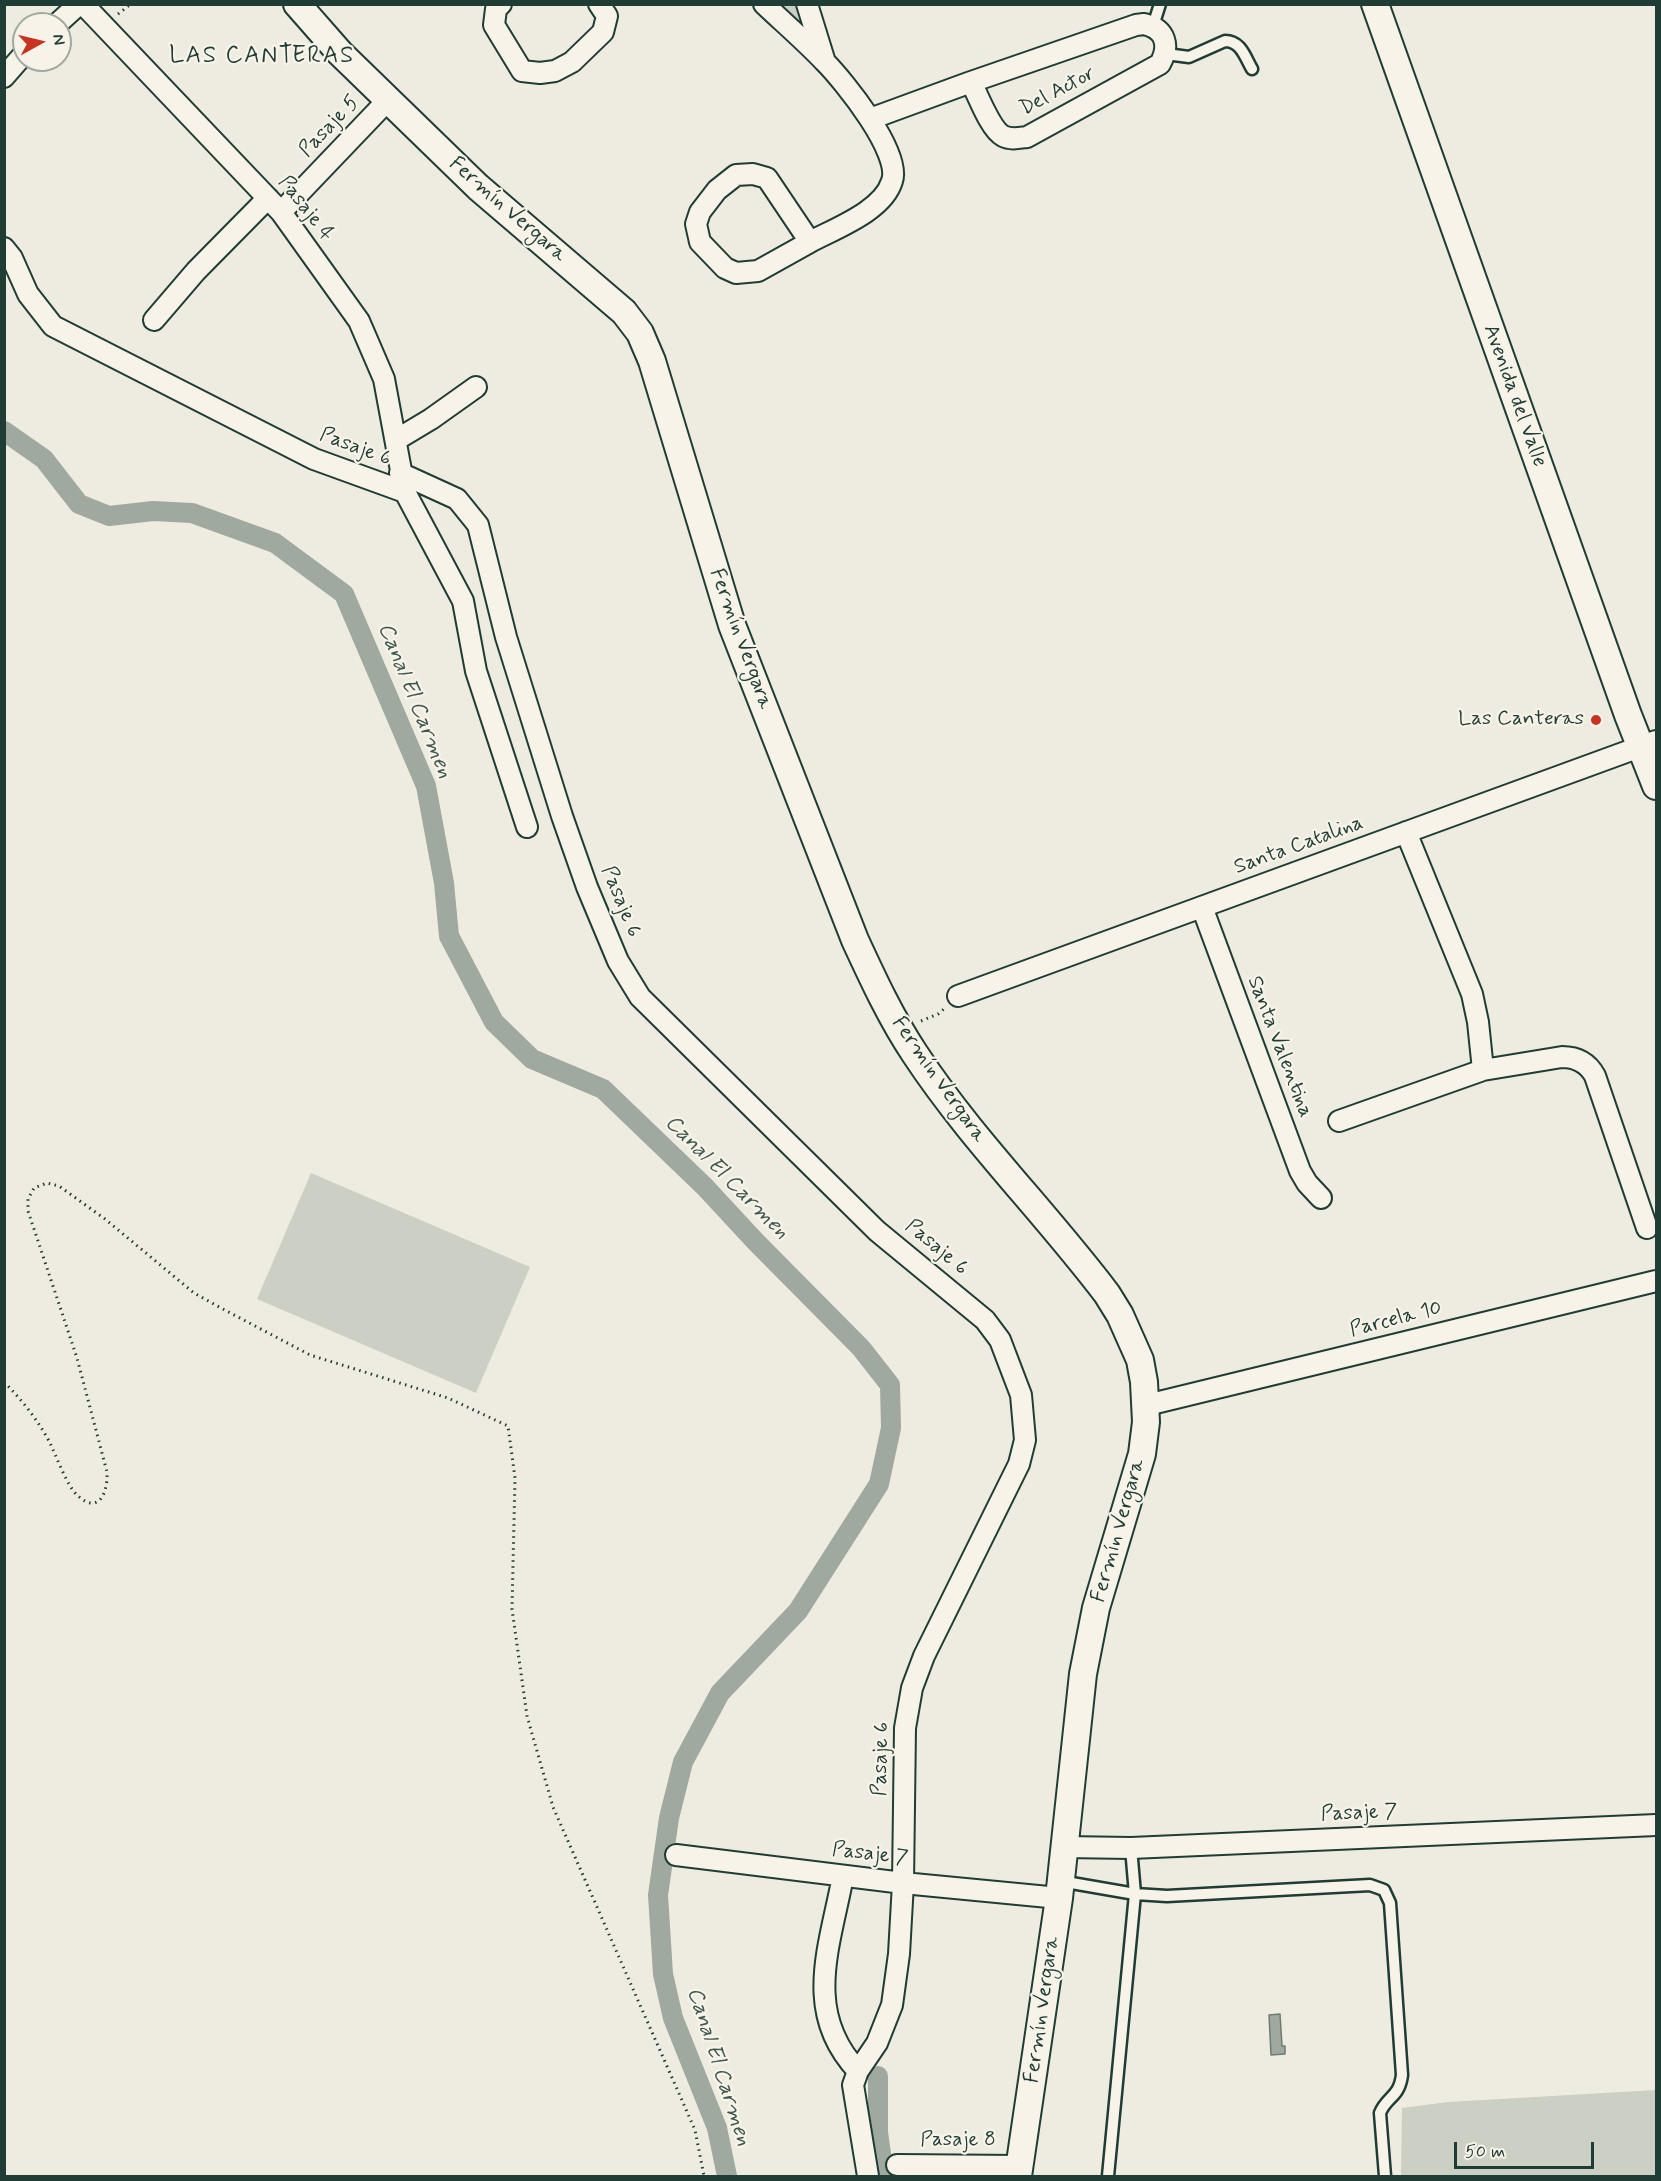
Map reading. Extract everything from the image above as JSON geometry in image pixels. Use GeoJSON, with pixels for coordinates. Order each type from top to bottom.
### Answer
{"type":"FeatureCollection","features":[{"type":"Feature","properties":{"kind":"street","name":"Pasaje 4"},"geometry":{"type":"LineString","coordinates":[[81,4],[275,205],[358,321],[384,379],[405,492]]}},
{"type":"Feature","properties":{"kind":"street","name":"Fermín Vergara"},"geometry":{"type":"LineString","coordinates":[[297,4],[340,53],[478,187],[615,304],[633,322],[640,333],[652,361],[732,625],[855,940],[884,1001],[915,1054],[973,1132],[1107,1294],[1124,1322],[1140,1360],[1147,1405],[1142,1454],[1096,1608],[1083,1674],[1060,1890],[1019,2171]]}},
{"type":"Feature","properties":{"kind":"street"},"geometry":{"type":"LineString","coordinates":[[501,4],[496,9],[494,25],[505,46],[522,71],[540,73],[555,71],[572,62],[603,32],[607,16],[599,4]]}},
{"type":"Feature","properties":{"kind":"street"},"geometry":{"type":"LineString","coordinates":[[764,4],[825,62],[870,119],[890,152],[893,179],[882,199],[863,214],[758,271],[736,273],[725,268],[700,242],[696,224],[700,212],[717,190],[736,175],[753,174],[767,178],[810,242]]}},
{"type":"Feature","properties":{"kind":"street"},"geometry":{"type":"LineString","coordinates":[[807,4],[825,62]]}},
{"type":"Feature","properties":{"kind":"street","name":"Avenida del Valle"},"geometry":{"type":"LineString","coordinates":[[1375,4],[1648,745],[1656,786]]}},
{"type":"Feature","properties":{"kind":"street","name":"Del Actor"},"geometry":{"type":"LineString","coordinates":[[1153,26],[1136,25],[971,82],[994,128],[1002,136],[1014,139],[1027,137],[1153,70],[1161,64],[1166,54]]}},
{"type":"Feature","properties":{"kind":"street"},"geometry":{"type":"LineString","coordinates":[[1153,26],[1161,32],[1166,42],[1166,54]]}},
{"type":"Feature","properties":{"kind":"street"},"geometry":{"type":"LineString","coordinates":[[870,119],[971,82]]}},
{"type":"Feature","properties":{"kind":"street","name":"Pasaje 5"},"geometry":{"type":"LineString","coordinates":[[154,320],[196,271],[275,205],[388,100]]}},
{"type":"Feature","properties":{"kind":"street","name":"Pasaje 6"},"geometry":{"type":"LineString","coordinates":[[4,248],[12,258],[28,294],[53,326],[314,459],[405,492],[462,602],[476,671],[526,827]]}},
{"type":"Feature","properties":{"kind":"street"},"geometry":{"type":"LineString","coordinates":[[396,440],[431,419],[476,387]]}},
{"type":"Feature","properties":{"kind":"street","name":"Pasaje 6"},"geometry":{"type":"LineString","coordinates":[[400,473],[457,499],[478,525],[506,638],[562,816],[587,887],[618,961],[640,997],[877,1231],[985,1320],[1000,1340],[1021,1395],[1025,1440],[1019,1464],[924,1656],[912,1688],[905,1728],[903,1883],[899,1954],[892,2005],[877,2043],[858,2071],[853,2085],[868,2176]]}},
{"type":"Feature","properties":{"kind":"street","name":"Santa Catalina"},"geometry":{"type":"LineString","coordinates":[[958,996],[1648,745]]}},
{"type":"Feature","properties":{"kind":"street"},"geometry":{"type":"LineString","coordinates":[[1406,832],[1472,994],[1478,1022],[1483,1070]]}},
{"type":"Feature","properties":{"kind":"street","name":"Santa Valentina"},"geometry":{"type":"LineString","coordinates":[[1202,907],[1300,1171],[1306,1183],[1321,1198]]}},
{"type":"Feature","properties":{"kind":"street"},"geometry":{"type":"LineString","coordinates":[[1339,1121],[1483,1070],[1562,1057],[1575,1058],[1587,1064],[1595,1076],[1647,1228]]}},
{"type":"Feature","properties":{"kind":"street","name":"Parcela 10"},"geometry":{"type":"LineString","coordinates":[[1147,1405],[1656,1281]]}},
{"type":"Feature","properties":{"kind":"street","name":"Pasaje 7"},"geometry":{"type":"LineString","coordinates":[[1064,1846],[1131,1848],[1656,1825]]}},
{"type":"Feature","properties":{"kind":"street","name":"Pasaje 7"},"geometry":{"type":"LineString","coordinates":[[676,1855],[903,1883],[1060,1890]]}},
{"type":"Feature","properties":{"kind":"street"},"geometry":{"type":"LineString","coordinates":[[843,1876],[825,1974],[824,2006],[833,2037],[848,2061],[858,2071]]}},
{"type":"Feature","properties":{"kind":"street","name":"Pasaje 8"},"geometry":{"type":"LineString","coordinates":[[897,2165],[1019,2171]]}},
{"type":"Feature","properties":{"kind":"lane"},"geometry":{"type":"LineString","coordinates":[[1153,26],[1160,4]]}},
{"type":"Feature","properties":{"kind":"lane"},"geometry":{"type":"LineString","coordinates":[[1166,54],[1189,57],[1225,41],[1231,41],[1238,44],[1252,69]]}},
{"type":"Feature","properties":{"kind":"lane"},"geometry":{"type":"LineString","coordinates":[[1108,2176],[1135,1894],[1131,1848]]}},
{"type":"Feature","properties":{"kind":"lane"},"geometry":{"type":"LineString","coordinates":[[1060,1890],[1167,1896],[1370,1885],[1384,1890],[1390,1903],[1402,2075],[1400,2089],[1380,2113],[1385,2176]]}},
{"type":"Feature","properties":{"kind":"path"},"geometry":{"type":"LineString","coordinates":[[900,1030],[938,1014],[958,996]]}},
{"type":"Feature","properties":{"kind":"path"},"geometry":{"type":"LineString","coordinates":[[4,1382],[19,1397],[40,1426],[72,1490],[83,1500],[90,1502],[96,1502],[101,1498],[107,1488],[107,1472],[77,1358],[28,1211],[30,1193],[40,1185],[47,1183],[59,1186],[78,1198],[194,1293],[310,1355],[448,1398],[508,1426],[515,1478],[512,1609],[527,1716],[553,1807],[695,2130],[704,2176]]}},
{"type":"Feature","properties":{"kind":"shaded area"},"geometry":{"type":"Polygon","coordinates":[[[778,5],[798,5],[806,32],[778,5]]]}},
{"type":"Feature","properties":{"kind":"shaded area"},"geometry":{"type":"Polygon","coordinates":[[[311,1173],[530,1267],[476,1393],[257,1299],[311,1173]]]}},
{"type":"Feature","properties":{"kind":"shaded area"},"geometry":{"type":"Polygon","coordinates":[[[1280,2014],[1282,2046],[1285,2046],[1285,2054],[1271,2055],[1269,2015],[1280,2014]]]}},
{"type":"Feature","properties":{"kind":"shaded area"},"geometry":{"type":"Polygon","coordinates":[[[1656,2090],[1656,2176],[1401,2176],[1402,2108],[1448,2102],[1656,2090]]]}},
{"type":"Feature","properties":{"kind":"waterway","name":"Canal El Carmen"},"geometry":{"type":"LineString","coordinates":[[4,431],[44,459],[79,504],[109,516],[153,511],[192,513],[275,543],[344,594],[426,786],[444,883],[449,936],[494,1022],[532,1059],[603,1089],[705,1187],[861,1348],[890,1385],[891,1428],[879,1484],[798,1611],[720,1693],[683,1762],[669,1818],[658,1895],[663,1974],[673,2018],[717,2128],[727,2176]]}},
{"type":"Feature","properties":{"kind":"waterway"},"geometry":{"type":"LineString","coordinates":[[878,2076],[878,2132],[884,2176]]}},
{"type":"Feature","properties":{"kind":"place","name":"Las Canteras"},"geometry":{"type":"Point","coordinates":[1596,720]}},
{"type":"Feature","properties":{"kind":"district","name":"LAS CANTERAS"},"geometry":{"type":"Point","coordinates":[262,57]}}]}
